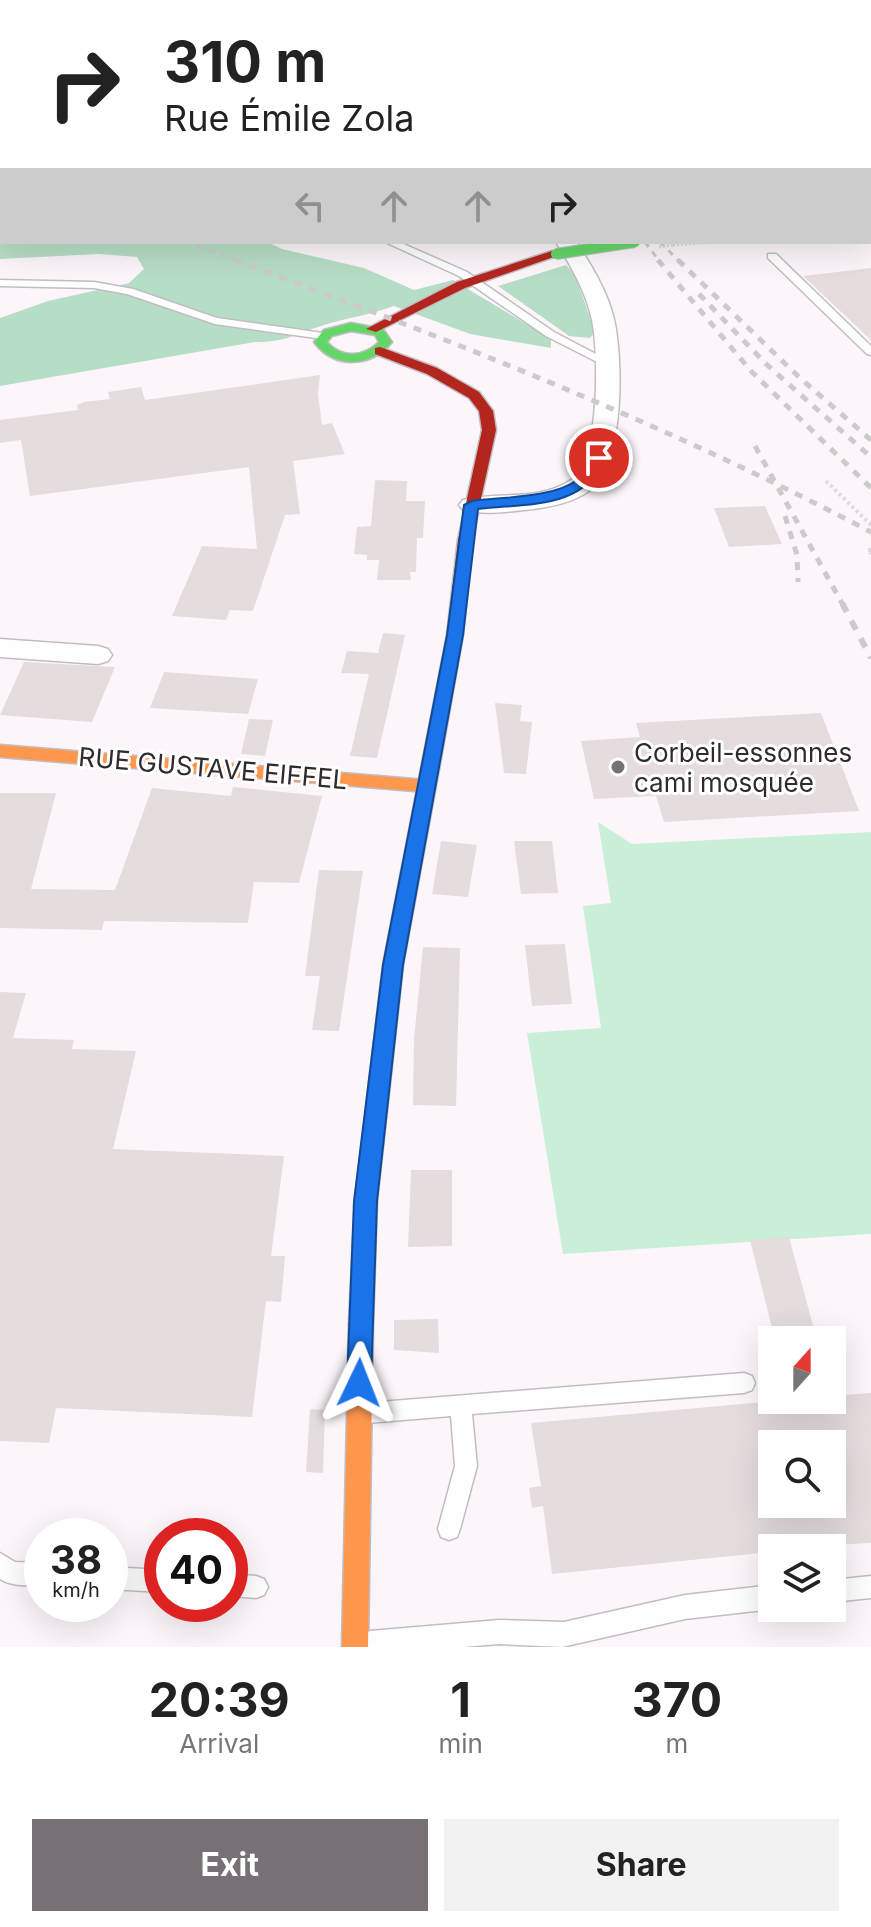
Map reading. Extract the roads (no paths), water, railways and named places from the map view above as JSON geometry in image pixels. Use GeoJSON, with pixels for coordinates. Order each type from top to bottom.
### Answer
{"type":"FeatureCollection","features":[{"type":"Feature","properties":{"kind":"street"},"geometry":{"type":"LineString","coordinates":[[372,329],[413,306],[561,248],[610,244]]}},
{"type":"Feature","properties":{"kind":"street"},"geometry":{"type":"LineString","coordinates":[[472,505],[562,495],[581,485],[592,473],[599,458],[607,363],[604,323],[586,270],[561,248]]}},
{"type":"Feature","properties":{"kind":"street"},"geometry":{"type":"LineString","coordinates":[[339,328],[372,329],[383,335],[386,342],[380,351],[365,357],[339,357],[322,348],[323,336],[339,328]]}},
{"type":"Feature","properties":{"kind":"street"},"geometry":{"type":"LineString","coordinates":[[355,1646],[358,1414],[366,1201],[393,965],[455,635],[472,505],[489,430],[486,411],[474,395],[456,383],[380,351]]}},
{"type":"Feature","properties":{"kind":"street"},"geometry":{"type":"LineString","coordinates":[[0,648],[98,655]]}},
{"type":"Feature","properties":{"kind":"street","name":"RUE GUSTAVE EIFFEL"},"geometry":{"type":"LineString","coordinates":[[0,751],[426,786]]}},
{"type":"Feature","properties":{"kind":"lane"},"geometry":{"type":"LineString","coordinates":[[395,244],[441,262],[550,334],[607,363]]}},
{"type":"Feature","properties":{"kind":"lane"},"geometry":{"type":"LineString","coordinates":[[772,256],[871,352]]}},
{"type":"Feature","properties":{"kind":"lane"},"geometry":{"type":"LineString","coordinates":[[0,283],[94,285],[129,291],[215,321],[323,336]]}},
{"type":"Feature","properties":{"kind":"lane"},"geometry":{"type":"LineString","coordinates":[[358,1414],[744,1383]]}},
{"type":"Feature","properties":{"kind":"lane"},"geometry":{"type":"LineString","coordinates":[[449,1529],[466,1466],[461,1407]]}},
{"type":"Feature","properties":{"kind":"lane"},"geometry":{"type":"LineString","coordinates":[[0,1564],[11,1573],[24,1573]]}},
{"type":"Feature","properties":{"kind":"lane"},"geometry":{"type":"LineString","coordinates":[[248,1586],[256,1587]]}},
{"type":"Feature","properties":{"kind":"lane"},"geometry":{"type":"LineString","coordinates":[[846,1590],[871,1587]]}},
{"type":"Feature","properties":{"kind":"lane"},"geometry":{"type":"LineString","coordinates":[[538,1647],[564,1634],[685,1607],[758,1599]]}},
{"type":"Feature","properties":{"kind":"lane"},"geometry":{"type":"LineString","coordinates":[[355,1646],[499,1632],[564,1634]]}},
{"type":"Feature","properties":{"kind":"railway"},"geometry":{"type":"LineString","coordinates":[[191,244],[240,262]]}},
{"type":"Feature","properties":{"kind":"railway"},"geometry":{"type":"LineString","coordinates":[[646,244],[660,262]]}},
{"type":"Feature","properties":{"kind":"railway"},"geometry":{"type":"LineString","coordinates":[[662,244],[678,260]]}},
{"type":"Feature","properties":{"kind":"railway"},"geometry":{"type":"LineString","coordinates":[[234,260],[397,321],[557,386],[776,484]]}},
{"type":"Feature","properties":{"kind":"railway"},"geometry":{"type":"LineString","coordinates":[[658,260],[751,371],[871,488]]}},
{"type":"Feature","properties":{"kind":"railway"},"geometry":{"type":"LineString","coordinates":[[678,260],[800,378],[871,440]]}},
{"type":"Feature","properties":{"kind":"railway"},"geometry":{"type":"LineString","coordinates":[[699,294],[766,364],[871,457]]}},
{"type":"Feature","properties":{"kind":"railway"},"geometry":{"type":"LineString","coordinates":[[755,446],[776,484]]}},
{"type":"Feature","properties":{"kind":"railway"},"geometry":{"type":"LineString","coordinates":[[776,484],[871,532]]}},
{"type":"Feature","properties":{"kind":"railway"},"geometry":{"type":"LineString","coordinates":[[776,484],[843,605]]}},
{"type":"Feature","properties":{"kind":"railway"},"geometry":{"type":"LineString","coordinates":[[785,516],[797,555],[798,582]]}},
{"type":"Feature","properties":{"kind":"railway"},"geometry":{"type":"LineString","coordinates":[[842,603],[871,658]]}},
{"type":"Feature","properties":{"kind":"place","name":"Corbeil-essonnes cami mosquée"},"geometry":{"type":"Point","coordinates":[618,767]}}]}
